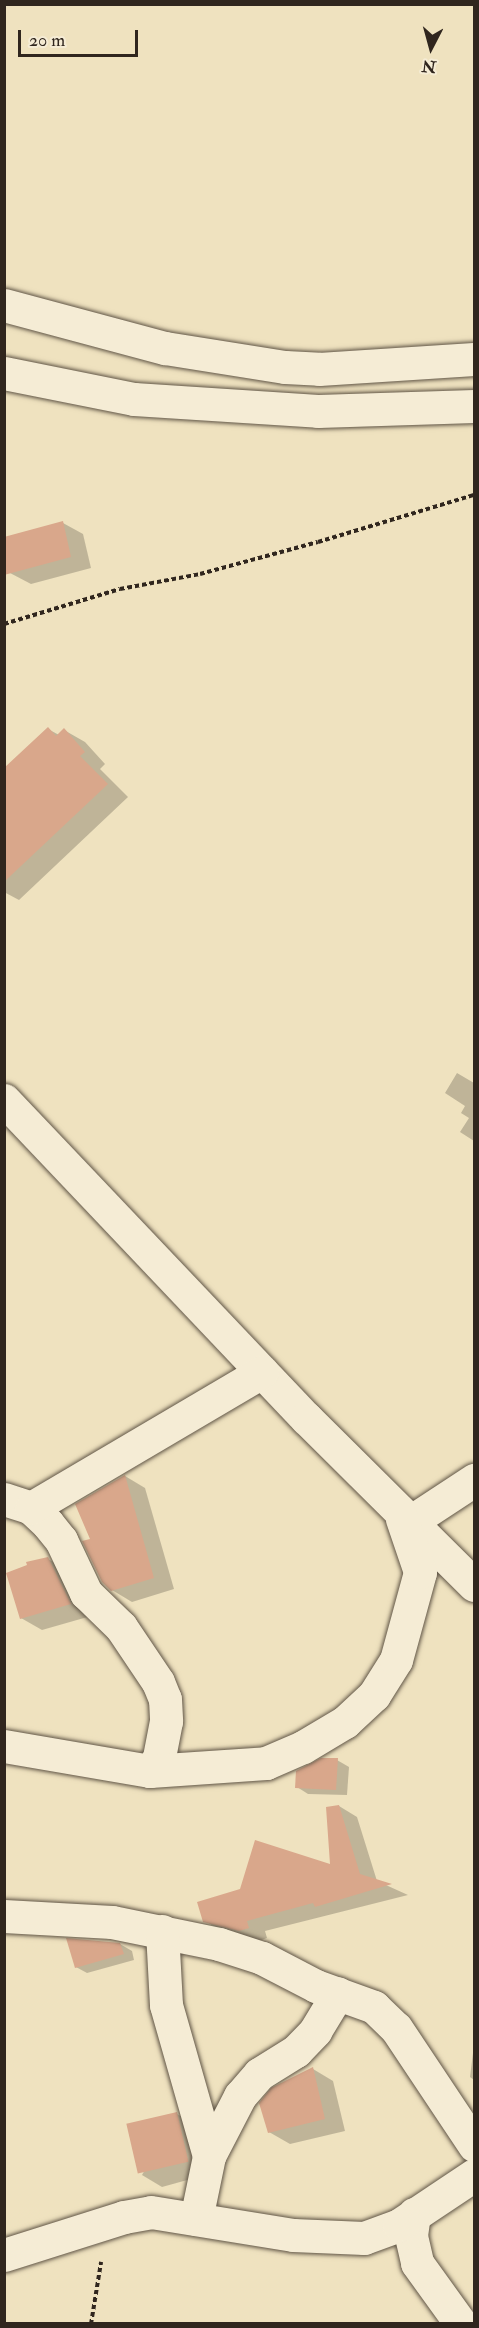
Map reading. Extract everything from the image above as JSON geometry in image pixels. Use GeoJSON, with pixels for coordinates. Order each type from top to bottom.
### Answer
{"type":"FeatureCollection","features":[{"type":"Feature","properties":{"kind":"street"},"geometry":{"type":"LineString","coordinates":[[4,305],[165,348],[285,367],[319,369],[474,359]]}},
{"type":"Feature","properties":{"kind":"street"},"geometry":{"type":"LineString","coordinates":[[4,373],[135,399],[318,411],[474,406]]}},
{"type":"Feature","properties":{"kind":"street"},"geometry":{"type":"LineString","coordinates":[[4,1100],[262,1372],[474,1585]]}},
{"type":"Feature","properties":{"kind":"street"},"geometry":{"type":"LineString","coordinates":[[150,1771],[159,1758],[166,1721],[165,1699],[158,1682],[121,1627],[86,1593],[61,1540],[18,1503],[262,1372]]}},
{"type":"Feature","properties":{"kind":"street"},"geometry":{"type":"LineString","coordinates":[[405,1517],[474,1480]]}},
{"type":"Feature","properties":{"kind":"street"},"geometry":{"type":"LineString","coordinates":[[4,1746],[150,1771],[266,1763],[303,1747],[345,1722],[375,1695],[396,1660],[420,1572],[405,1517]]}},
{"type":"Feature","properties":{"kind":"street"},"geometry":{"type":"LineString","coordinates":[[4,1916],[112,1922],[162,1931],[262,1958],[374,2007],[396,2028],[474,2145]]}},
{"type":"Feature","properties":{"kind":"street"},"geometry":{"type":"LineString","coordinates":[[162,1931],[166,2005],[209,2157]]}},
{"type":"Feature","properties":{"kind":"street"},"geometry":{"type":"LineString","coordinates":[[196,2219],[209,2157],[240,2096],[259,2074],[296,2051],[315,2031],[338,1993]]}},
{"type":"Feature","properties":{"kind":"street"},"geometry":{"type":"LineString","coordinates":[[4,2255],[106,2223],[151,2212],[293,2235],[364,2238],[381,2235],[474,2175]]}},
{"type":"Feature","properties":{"kind":"street"},"geometry":{"type":"LineString","coordinates":[[414,2214],[411,2236],[417,2263],[461,2324]]}},
{"type":"Feature","properties":{"kind":"path"},"geometry":{"type":"LineString","coordinates":[[4,624],[120,588],[200,574],[318,542],[474,495]]}},
{"type":"Feature","properties":{"kind":"path"},"geometry":{"type":"LineString","coordinates":[[92,2324],[106,2223]]}},
{"type":"Feature","properties":{"kind":"building"},"geometry":{"type":"Polygon","coordinates":[[[63,521],[71,557],[4,575],[4,537],[63,521]]]}},
{"type":"Feature","properties":{"kind":"building"},"geometry":{"type":"Polygon","coordinates":[[[48,727],[56,736],[64,728],[85,752],[80,756],[108,784],[4,882],[4,768],[48,727]]]}},
{"type":"Feature","properties":{"kind":"building"},"geometry":{"type":"Polygon","coordinates":[[[125,1475],[154,1578],[111,1591],[102,1582],[82,1541],[90,1539],[75,1504],[125,1475]]]}},
{"type":"Feature","properties":{"kind":"building"},"geometry":{"type":"Polygon","coordinates":[[[48,1557],[71,1604],[20,1619],[6,1573],[27,1565],[26,1562],[48,1557]]]}},
{"type":"Feature","properties":{"kind":"building"},"geometry":{"type":"Polygon","coordinates":[[[321,1758],[338,1758],[336,1790],[295,1788],[296,1771],[321,1758]]]}},
{"type":"Feature","properties":{"kind":"building"},"geometry":{"type":"Polygon","coordinates":[[[339,1805],[360,1874],[392,1884],[315,1907],[313,1903],[247,1921],[249,1928],[239,1931],[203,1922],[197,1902],[240,1889],[255,1840],[330,1864],[326,1807],[339,1805]]]}},
{"type":"Feature","properties":{"kind":"building"},"geometry":{"type":"Polygon","coordinates":[[[66,1938],[120,1943],[124,1954],[75,1968],[66,1938]]]}},
{"type":"Feature","properties":{"kind":"building"},"geometry":{"type":"Polygon","coordinates":[[[313,2067],[325,2119],[268,2133],[259,2103],[271,2088],[313,2067]]]}},
{"type":"Feature","properties":{"kind":"building"},"geometry":{"type":"Polygon","coordinates":[[[177,2112],[188,2162],[138,2173],[126,2124],[177,2112]]]}}]}
